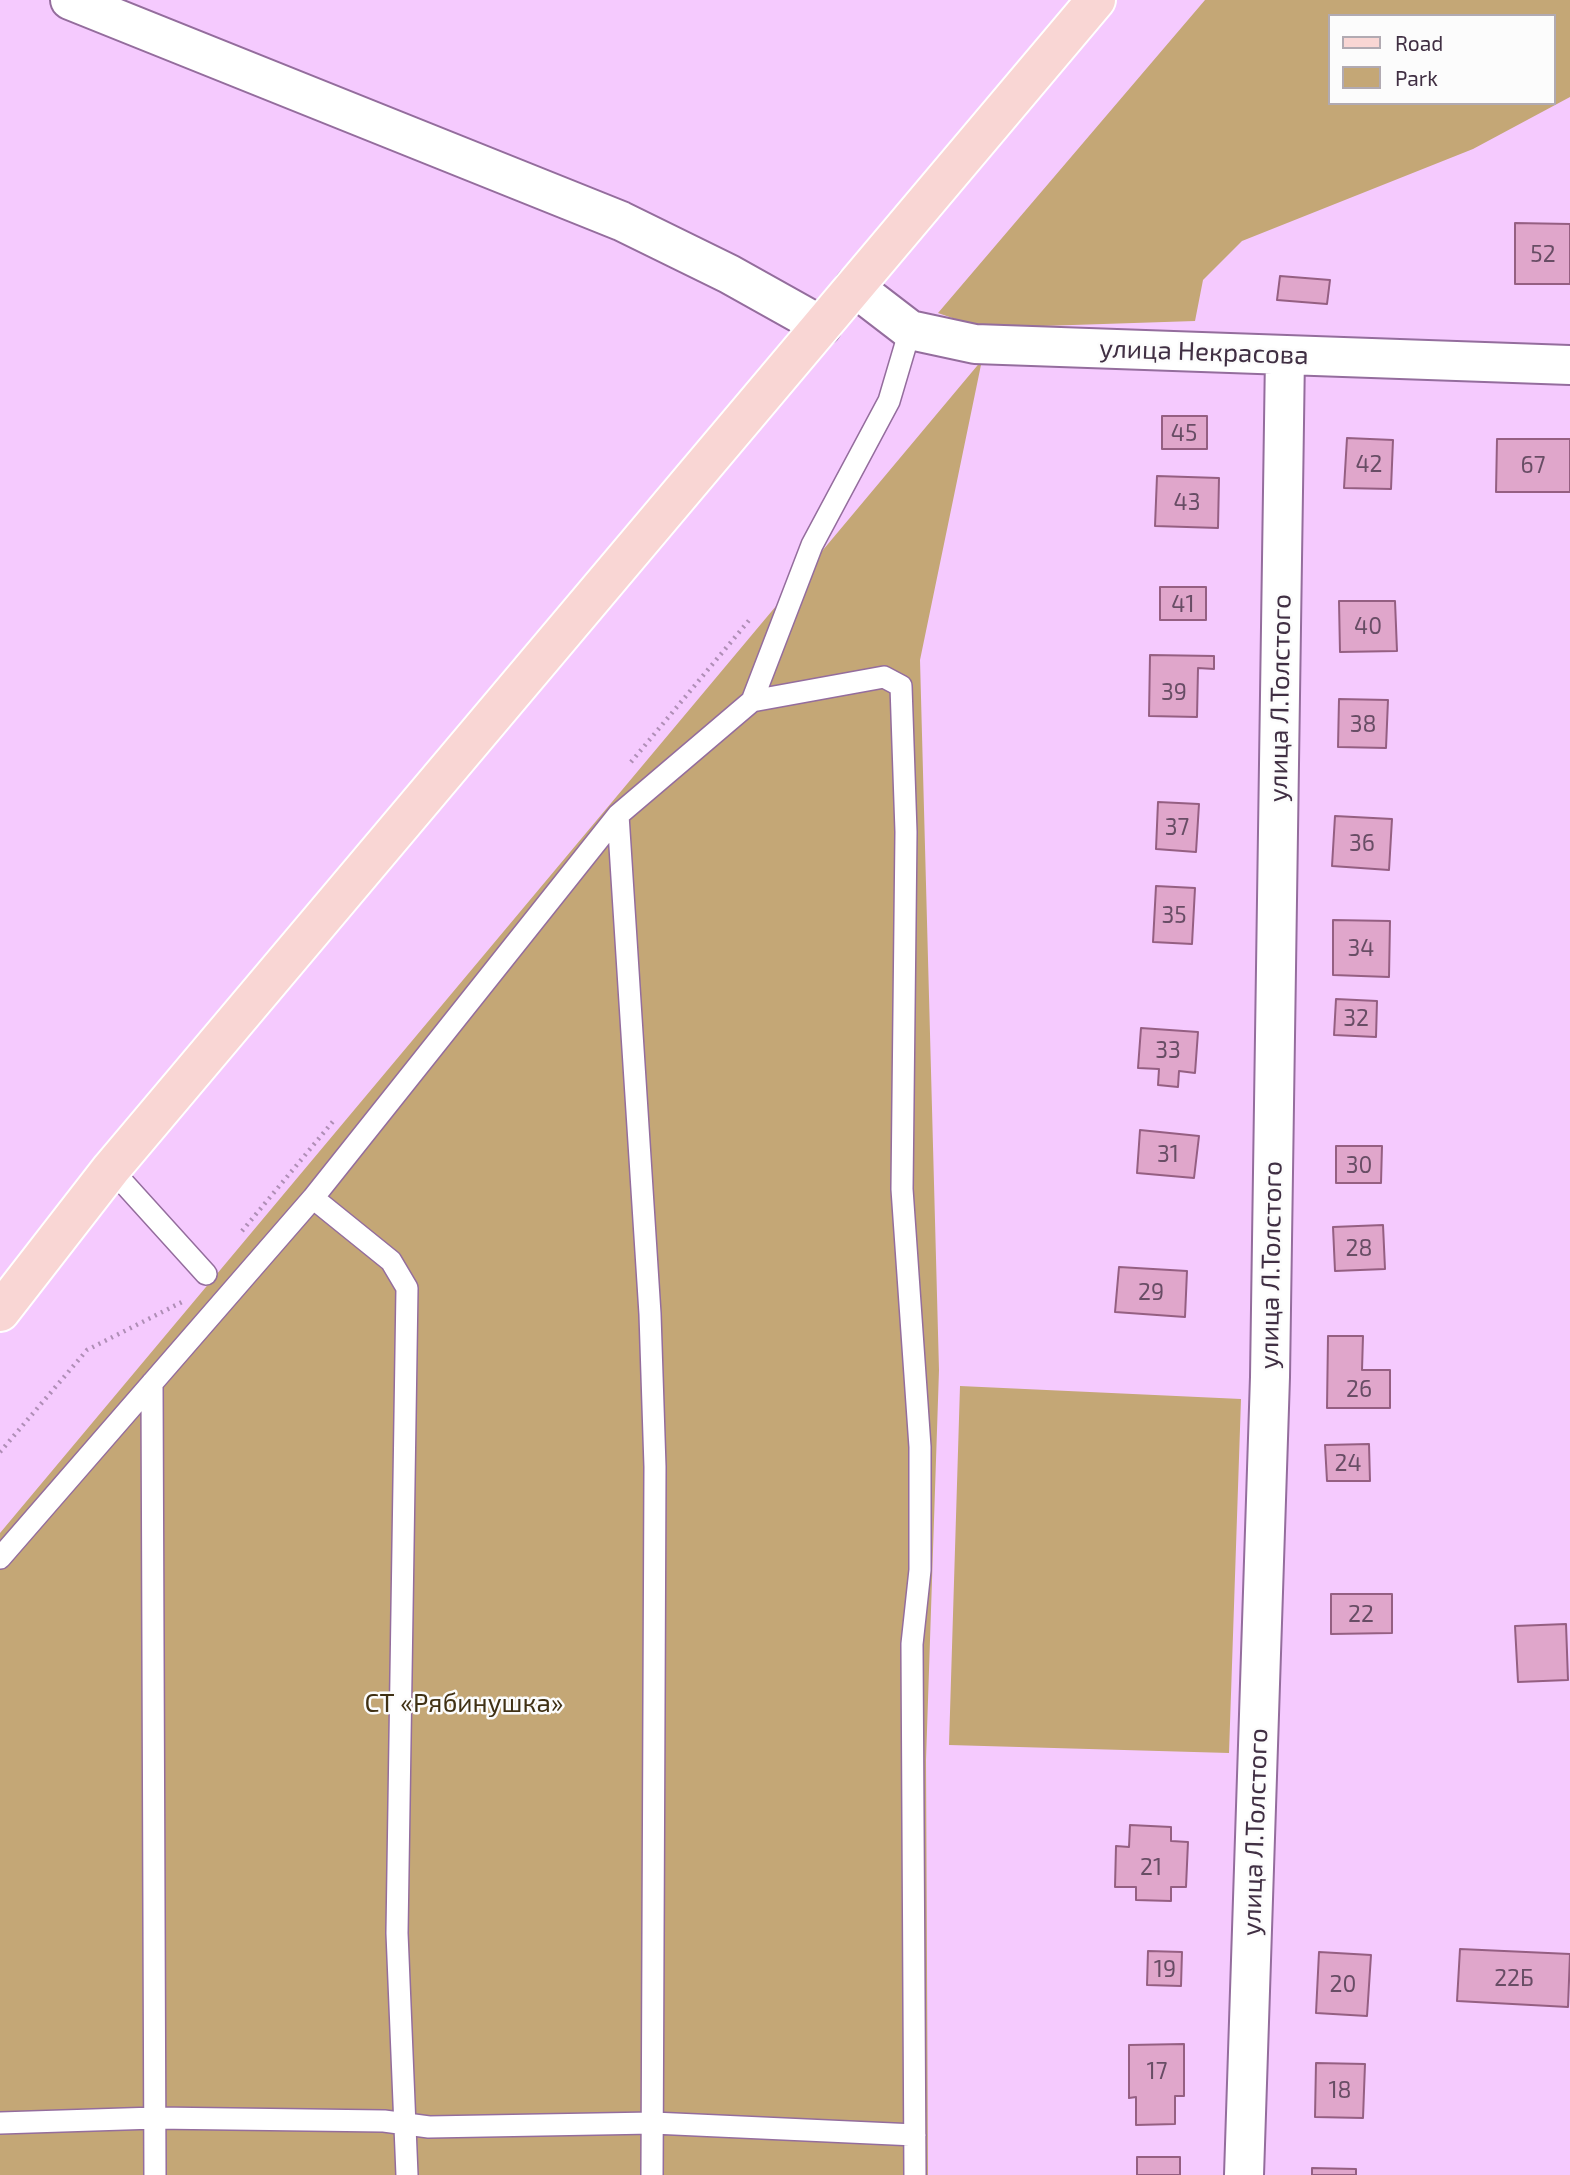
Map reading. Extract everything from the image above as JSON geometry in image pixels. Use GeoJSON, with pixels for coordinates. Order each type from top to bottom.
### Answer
{"type":"FeatureCollection","features":[{"type":"Feature","properties":{"kind":"main road"},"geometry":{"type":"LineString","coordinates":[[0,1312],[111,1169],[1096,0]]}},
{"type":"Feature","properties":{"kind":"street"},"geometry":{"type":"LineString","coordinates":[[70,0],[621,221],[729,275],[822,326]]}},
{"type":"Feature","properties":{"kind":"street","name":"улица Некрасова"},"geometry":{"type":"LineString","coordinates":[[855,287],[910,330],[975,344],[1570,365]]}},
{"type":"Feature","properties":{"kind":"street","name":"улица Л.Толстого"},"geometry":{"type":"LineString","coordinates":[[1244,2175],[1270,1377],[1285,355]]}},
{"type":"Feature","properties":{"kind":"lane"},"geometry":{"type":"LineString","coordinates":[[0,1558],[313,1198],[618,815],[752,701],[812,545],[889,401],[910,330]]}},
{"type":"Feature","properties":{"kind":"lane"},"geometry":{"type":"LineString","coordinates":[[752,701],[884,677],[901,686],[906,832],[902,1189],[920,1447],[920,1570],[912,1644],[915,2175]]}},
{"type":"Feature","properties":{"kind":"lane"},"geometry":{"type":"LineString","coordinates":[[618,815],[650,1314],[655,1467],[652,2175]]}},
{"type":"Feature","properties":{"kind":"lane"},"geometry":{"type":"LineString","coordinates":[[111,1169],[206,1274]]}},
{"type":"Feature","properties":{"kind":"lane"},"geometry":{"type":"LineString","coordinates":[[313,1198],[391,1261],[407,1288],[397,1933],[407,2124],[407,2175]]}},
{"type":"Feature","properties":{"kind":"lane"},"geometry":{"type":"LineString","coordinates":[[152,1383],[155,2175]]}},
{"type":"Feature","properties":{"kind":"lane"},"geometry":{"type":"LineString","coordinates":[[0,2123],[155,2118],[384,2121],[429,2127],[653,2123],[915,2135]]}},
{"type":"Feature","properties":{"kind":"path"},"geometry":{"type":"LineString","coordinates":[[625,770],[758,609]]}},
{"type":"Feature","properties":{"kind":"path"},"geometry":{"type":"LineString","coordinates":[[0,1452],[87,1350],[183,1301],[339,1113]]}},
{"type":"Feature","properties":{"kind":"green space"},"geometry":{"type":"Polygon","coordinates":[[[1205,0],[1570,0],[1570,97],[1556,105],[1556,14],[1328,14],[1328,105],[1555,105],[1473,149],[1242,241],[1203,280],[1195,321],[981,328],[938,313],[1205,0]]]}},
{"type":"Feature","properties":{"kind":"green space","name":"СТ «Рябинушка»"},"geometry":{"type":"Polygon","coordinates":[[[982,360],[920,660],[939,1370],[926,1760],[928,2175],[0,2175],[0,1533],[982,360]]]}},
{"type":"Feature","properties":{"kind":"green space"},"geometry":{"type":"Polygon","coordinates":[[[960,1386],[1241,1399],[1229,1753],[949,1745],[960,1386]]]}},
{"type":"Feature","properties":{"kind":"building"},"geometry":{"type":"Polygon","coordinates":[[[1515,223],[1570,224],[1570,284],[1515,284],[1515,223]]]}},
{"type":"Feature","properties":{"kind":"building"},"geometry":{"type":"Polygon","coordinates":[[[1280,276],[1330,280],[1327,304],[1277,300],[1280,276]]]}},
{"type":"Feature","properties":{"kind":"building"},"geometry":{"type":"Polygon","coordinates":[[[1162,416],[1207,416],[1207,449],[1162,449],[1162,416]]]}},
{"type":"Feature","properties":{"kind":"building"},"geometry":{"type":"Polygon","coordinates":[[[1347,438],[1393,440],[1391,489],[1344,488],[1347,438]]]}},
{"type":"Feature","properties":{"kind":"building"},"geometry":{"type":"Polygon","coordinates":[[[1497,439],[1570,439],[1570,492],[1496,492],[1497,439]]]}},
{"type":"Feature","properties":{"kind":"building"},"geometry":{"type":"Polygon","coordinates":[[[1157,476],[1219,478],[1218,528],[1155,526],[1157,476]]]}},
{"type":"Feature","properties":{"kind":"building"},"geometry":{"type":"Polygon","coordinates":[[[1160,587],[1206,587],[1206,620],[1160,620],[1160,587]]]}},
{"type":"Feature","properties":{"kind":"building"},"geometry":{"type":"Polygon","coordinates":[[[1339,601],[1395,601],[1397,651],[1340,652],[1339,601]]]}},
{"type":"Feature","properties":{"kind":"building"},"geometry":{"type":"Polygon","coordinates":[[[1150,655],[1214,656],[1214,669],[1198,668],[1197,717],[1149,716],[1150,655]]]}},
{"type":"Feature","properties":{"kind":"building"},"geometry":{"type":"Polygon","coordinates":[[[1339,699],[1388,700],[1386,748],[1338,747],[1339,699]]]}},
{"type":"Feature","properties":{"kind":"building"},"geometry":{"type":"Polygon","coordinates":[[[1158,802],[1199,804],[1196,852],[1156,849],[1158,802]]]}},
{"type":"Feature","properties":{"kind":"building"},"geometry":{"type":"Polygon","coordinates":[[[1335,816],[1392,819],[1389,870],[1332,866],[1335,816]]]}},
{"type":"Feature","properties":{"kind":"building"},"geometry":{"type":"Polygon","coordinates":[[[1156,886],[1195,888],[1192,944],[1153,942],[1156,886]]]}},
{"type":"Feature","properties":{"kind":"building"},"geometry":{"type":"Polygon","coordinates":[[[1333,920],[1390,921],[1389,977],[1333,975],[1333,920]]]}},
{"type":"Feature","properties":{"kind":"building"},"geometry":{"type":"Polygon","coordinates":[[[1336,999],[1377,1001],[1376,1037],[1334,1035],[1336,999]]]}},
{"type":"Feature","properties":{"kind":"building"},"geometry":{"type":"Polygon","coordinates":[[[1141,1028],[1198,1032],[1195,1073],[1179,1071],[1178,1087],[1158,1085],[1159,1069],[1138,1068],[1141,1028]]]}},
{"type":"Feature","properties":{"kind":"building"},"geometry":{"type":"Polygon","coordinates":[[[1140,1130],[1199,1136],[1194,1178],[1137,1173],[1140,1130]]]}},
{"type":"Feature","properties":{"kind":"building"},"geometry":{"type":"Polygon","coordinates":[[[1336,1146],[1382,1146],[1381,1183],[1336,1183],[1336,1146]]]}},
{"type":"Feature","properties":{"kind":"building"},"geometry":{"type":"Polygon","coordinates":[[[1383,1225],[1385,1269],[1335,1271],[1333,1227],[1383,1225]]]}},
{"type":"Feature","properties":{"kind":"building"},"geometry":{"type":"Polygon","coordinates":[[[1119,1267],[1187,1271],[1185,1317],[1115,1312],[1119,1267]]]}},
{"type":"Feature","properties":{"kind":"building"},"geometry":{"type":"Polygon","coordinates":[[[1328,1336],[1363,1336],[1362,1370],[1390,1370],[1390,1408],[1327,1408],[1328,1336]]]}},
{"type":"Feature","properties":{"kind":"building"},"geometry":{"type":"Polygon","coordinates":[[[1369,1444],[1370,1481],[1327,1481],[1325,1445],[1369,1444]]]}},
{"type":"Feature","properties":{"kind":"building"},"geometry":{"type":"Polygon","coordinates":[[[1331,1594],[1392,1594],[1392,1633],[1331,1634],[1331,1594]]]}},
{"type":"Feature","properties":{"kind":"building"},"geometry":{"type":"Polygon","coordinates":[[[1566,1624],[1568,1680],[1518,1682],[1515,1626],[1566,1624]]]}},
{"type":"Feature","properties":{"kind":"building"},"geometry":{"type":"Polygon","coordinates":[[[1130,1825],[1171,1827],[1171,1841],[1188,1842],[1186,1887],[1171,1887],[1171,1901],[1136,1900],[1136,1887],[1115,1887],[1116,1846],[1129,1847],[1130,1825]]]}},
{"type":"Feature","properties":{"kind":"building"},"geometry":{"type":"Polygon","coordinates":[[[1460,1949],[1570,1954],[1568,2007],[1457,2001],[1460,1949]]]}},
{"type":"Feature","properties":{"kind":"building"},"geometry":{"type":"Polygon","coordinates":[[[1148,1951],[1182,1952],[1181,1986],[1147,1985],[1148,1951]]]}},
{"type":"Feature","properties":{"kind":"building"},"geometry":{"type":"Polygon","coordinates":[[[1319,1952],[1371,1955],[1367,2016],[1316,2013],[1319,1952]]]}},
{"type":"Feature","properties":{"kind":"building"},"geometry":{"type":"Polygon","coordinates":[[[1184,2044],[1184,2096],[1175,2096],[1175,2124],[1136,2125],[1136,2097],[1129,2098],[1129,2045],[1184,2044]]]}},
{"type":"Feature","properties":{"kind":"building"},"geometry":{"type":"Polygon","coordinates":[[[1316,2063],[1365,2064],[1363,2118],[1315,2117],[1316,2063]]]}},
{"type":"Feature","properties":{"kind":"building"},"geometry":{"type":"Polygon","coordinates":[[[1137,2157],[1180,2157],[1180,2175],[1137,2175],[1137,2157]]]}},
{"type":"Feature","properties":{"kind":"building"},"geometry":{"type":"Polygon","coordinates":[[[1312,2168],[1356,2169],[1356,2175],[1312,2175],[1312,2168]]]}}]}
